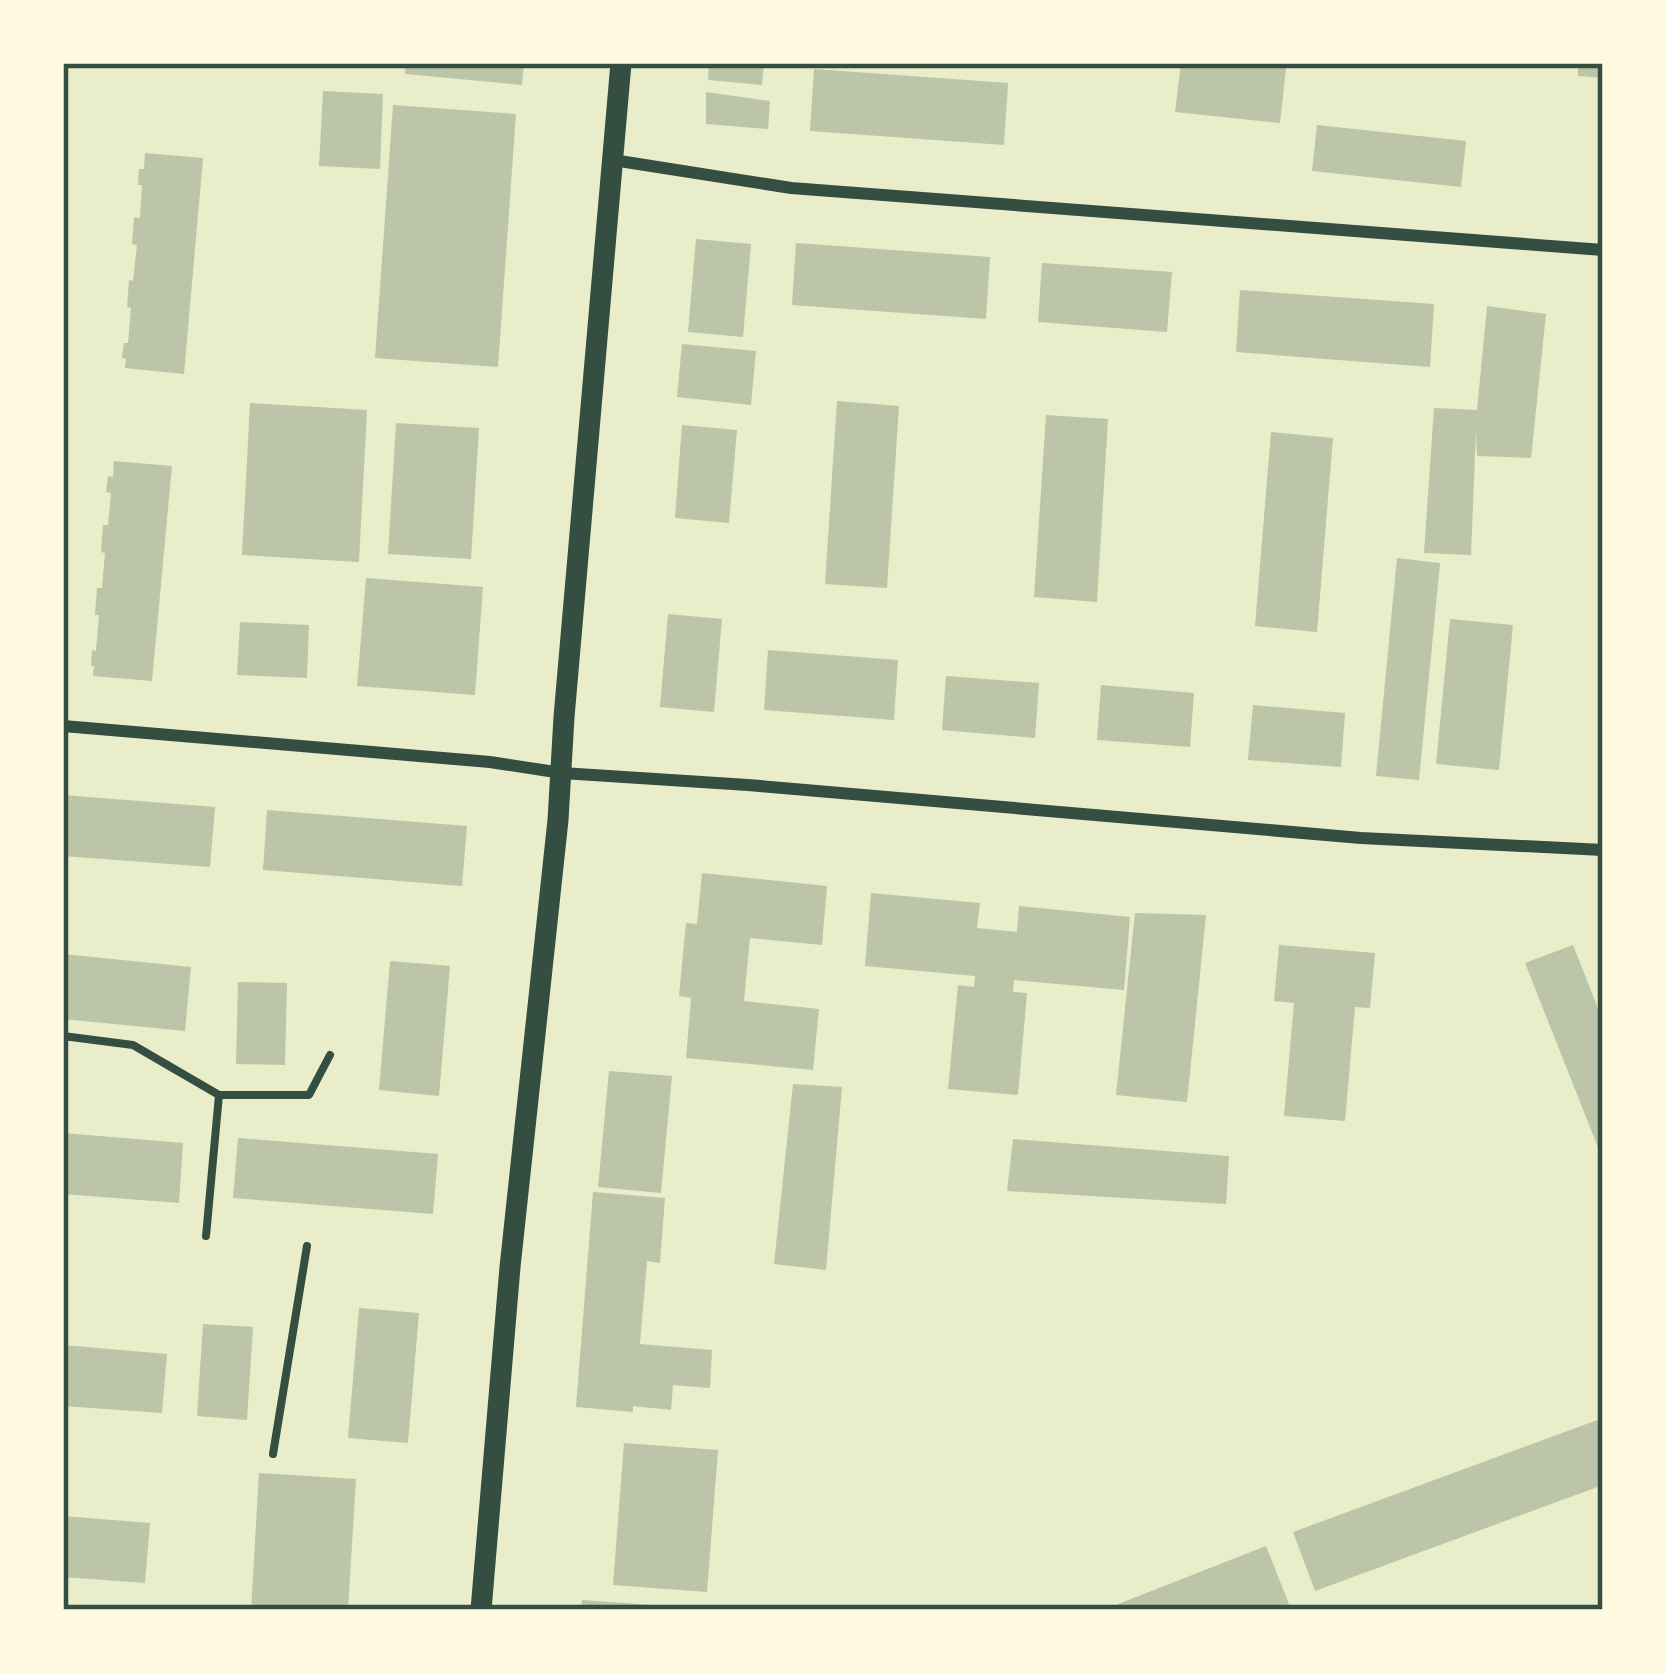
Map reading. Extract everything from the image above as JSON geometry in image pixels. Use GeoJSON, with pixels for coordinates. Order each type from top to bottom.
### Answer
{"type":"FeatureCollection","features":[{"type":"Feature","properties":{"kind":"main road"},"geometry":{"type":"LineString","coordinates":[[481,1610],[510,1267],[562,773],[621,63]]}},
{"type":"Feature","properties":{"kind":"street"},"geometry":{"type":"LineString","coordinates":[[614,160],[791,188],[1603,250]]}},
{"type":"Feature","properties":{"kind":"street"},"geometry":{"type":"LineString","coordinates":[[63,726],[490,762],[562,773],[1361,838],[1603,850]]}},
{"type":"Feature","properties":{"kind":"lane"},"geometry":{"type":"LineString","coordinates":[[63,1036],[134,1046],[219,1095],[309,1095],[330,1055]]}},
{"type":"Feature","properties":{"kind":"lane"},"geometry":{"type":"LineString","coordinates":[[206,1236],[219,1095]]}},
{"type":"Feature","properties":{"kind":"lane"},"geometry":{"type":"LineString","coordinates":[[273,1454],[307,1246]]}},
{"type":"Feature","properties":{"kind":"building"},"geometry":{"type":"Polygon","coordinates":[[[406,63],[524,63],[522,85],[405,74],[406,63]]]}},
{"type":"Feature","properties":{"kind":"building"},"geometry":{"type":"Polygon","coordinates":[[[709,63],[764,63],[762,85],[708,80],[709,63]]]}},
{"type":"Feature","properties":{"kind":"building"},"geometry":{"type":"Polygon","coordinates":[[[1181,63],[1286,68],[1280,123],[1175,112],[1181,63]]]}},
{"type":"Feature","properties":{"kind":"building"},"geometry":{"type":"Polygon","coordinates":[[[1578,63],[1603,63],[1603,78],[1578,76],[1578,63]]]}},
{"type":"Feature","properties":{"kind":"building"},"geometry":{"type":"Polygon","coordinates":[[[814,69],[1008,83],[1004,145],[810,131],[814,69]]]}},
{"type":"Feature","properties":{"kind":"building"},"geometry":{"type":"Polygon","coordinates":[[[323,91],[383,94],[380,169],[319,166],[323,91]]]}},
{"type":"Feature","properties":{"kind":"building"},"geometry":{"type":"Polygon","coordinates":[[[706,92],[770,101],[768,129],[706,124],[706,92]]]}},
{"type":"Feature","properties":{"kind":"building"},"geometry":{"type":"Polygon","coordinates":[[[393,105],[516,114],[498,367],[375,358],[393,105]]]}},
{"type":"Feature","properties":{"kind":"building"},"geometry":{"type":"Polygon","coordinates":[[[1317,125],[1466,141],[1461,187],[1312,171],[1317,125]]]}},
{"type":"Feature","properties":{"kind":"building"},"geometry":{"type":"Polygon","coordinates":[[[145,153],[203,158],[184,374],[125,368],[122,358],[124,343],[128,343],[129,280],[133,281],[137,245],[132,244],[134,217],[140,218],[139,169],[144,169],[145,153]]]}},
{"type":"Feature","properties":{"kind":"building"},"geometry":{"type":"Polygon","coordinates":[[[696,239],[751,244],[743,337],[688,332],[696,239]]]}},
{"type":"Feature","properties":{"kind":"building"},"geometry":{"type":"Polygon","coordinates":[[[796,243],[990,257],[986,319],[792,305],[796,243]]]}},
{"type":"Feature","properties":{"kind":"building"},"geometry":{"type":"Polygon","coordinates":[[[1042,263],[1172,272],[1167,332],[1038,322],[1042,263]]]}},
{"type":"Feature","properties":{"kind":"building"},"geometry":{"type":"Polygon","coordinates":[[[1240,290],[1434,304],[1430,367],[1236,352],[1240,290]]]}},
{"type":"Feature","properties":{"kind":"building"},"geometry":{"type":"Polygon","coordinates":[[[1487,306],[1546,314],[1531,458],[1477,456],[1476,430],[1471,555],[1424,553],[1434,408],[1477,410],[1487,306]]]}},
{"type":"Feature","properties":{"kind":"building"},"geometry":{"type":"Polygon","coordinates":[[[682,344],[756,351],[751,405],[677,397],[682,344]]]}},
{"type":"Feature","properties":{"kind":"building"},"geometry":{"type":"Polygon","coordinates":[[[837,401],[899,406],[887,588],[825,584],[837,401]]]}},
{"type":"Feature","properties":{"kind":"building"},"geometry":{"type":"Polygon","coordinates":[[[250,403],[367,410],[359,562],[242,555],[250,403]]]}},
{"type":"Feature","properties":{"kind":"building"},"geometry":{"type":"Polygon","coordinates":[[[1046,415],[1108,419],[1097,602],[1034,597],[1046,415]]]}},
{"type":"Feature","properties":{"kind":"building"},"geometry":{"type":"Polygon","coordinates":[[[396,423],[479,428],[471,559],[388,554],[396,423]]]}},
{"type":"Feature","properties":{"kind":"building"},"geometry":{"type":"Polygon","coordinates":[[[682,425],[737,430],[729,523],[675,518],[682,425]]]}},
{"type":"Feature","properties":{"kind":"building"},"geometry":{"type":"Polygon","coordinates":[[[1271,432],[1333,438],[1317,632],[1255,626],[1271,432]]]}},
{"type":"Feature","properties":{"kind":"building"},"geometry":{"type":"Polygon","coordinates":[[[114,461],[172,466],[152,681],[93,676],[91,666],[99,615],[95,615],[97,588],[102,588],[105,553],[101,552],[103,525],[108,525],[111,493],[106,492],[114,461]]]}},
{"type":"Feature","properties":{"kind":"building"},"geometry":{"type":"Polygon","coordinates":[[[1397,558],[1440,563],[1419,780],[1376,776],[1397,558]]]}},
{"type":"Feature","properties":{"kind":"building"},"geometry":{"type":"Polygon","coordinates":[[[366,578],[483,587],[475,695],[357,686],[366,578]]]}},
{"type":"Feature","properties":{"kind":"building"},"geometry":{"type":"Polygon","coordinates":[[[668,614],[722,619],[714,712],[660,707],[668,614]]]}},
{"type":"Feature","properties":{"kind":"building"},"geometry":{"type":"Polygon","coordinates":[[[1450,619],[1513,625],[1499,770],[1436,764],[1450,619]]]}},
{"type":"Feature","properties":{"kind":"building"},"geometry":{"type":"Polygon","coordinates":[[[240,622],[309,625],[307,678],[237,675],[240,622]]]}},
{"type":"Feature","properties":{"kind":"building"},"geometry":{"type":"Polygon","coordinates":[[[768,650],[898,660],[894,720],[764,710],[768,650]]]}},
{"type":"Feature","properties":{"kind":"building"},"geometry":{"type":"Polygon","coordinates":[[[946,676],[1039,683],[1035,738],[942,730],[946,676]]]}},
{"type":"Feature","properties":{"kind":"building"},"geometry":{"type":"Polygon","coordinates":[[[1101,685],[1194,693],[1190,747],[1097,740],[1101,685]]]}},
{"type":"Feature","properties":{"kind":"building"},"geometry":{"type":"Polygon","coordinates":[[[1253,705],[1345,713],[1341,767],[1248,760],[1253,705]]]}},
{"type":"Feature","properties":{"kind":"building"},"geometry":{"type":"Polygon","coordinates":[[[63,795],[215,807],[210,867],[63,856],[63,795]]]}},
{"type":"Feature","properties":{"kind":"building"},"geometry":{"type":"Polygon","coordinates":[[[267,810],[467,826],[462,886],[263,870],[267,810]]]}},
{"type":"Feature","properties":{"kind":"building"},"geometry":{"type":"Polygon","coordinates":[[[702,873],[827,886],[822,945],[750,938],[744,1001],[819,1009],[813,1070],[686,1058],[691,998],[679,996],[686,923],[697,924],[702,873]]]}},
{"type":"Feature","properties":{"kind":"building"},"geometry":{"type":"Polygon","coordinates":[[[871,893],[980,903],[977,928],[1017,932],[1019,906],[1130,917],[1124,990],[1014,980],[1013,992],[1027,993],[1018,1095],[948,1089],[958,985],[974,987],[975,976],[865,966],[871,893]]]}},
{"type":"Feature","properties":{"kind":"building"},"geometry":{"type":"Polygon","coordinates":[[[1135,913],[1206,915],[1187,1102],[1116,1095],[1135,913]]]}},
{"type":"Feature","properties":{"kind":"building"},"geometry":{"type":"Polygon","coordinates":[[[1279,945],[1375,953],[1370,1008],[1355,1007],[1345,1121],[1284,1116],[1294,1003],[1274,1001],[1279,945]]]}},
{"type":"Feature","properties":{"kind":"building"},"geometry":{"type":"Polygon","coordinates":[[[1573,945],[1603,1021],[1603,1160],[1525,963],[1573,945]]]}},
{"type":"Feature","properties":{"kind":"building"},"geometry":{"type":"Polygon","coordinates":[[[63,954],[191,967],[185,1031],[63,1019],[63,954]]]}},
{"type":"Feature","properties":{"kind":"building"},"geometry":{"type":"Polygon","coordinates":[[[390,961],[450,966],[439,1096],[379,1090],[390,961]]]}},
{"type":"Feature","properties":{"kind":"building"},"geometry":{"type":"Polygon","coordinates":[[[238,982],[287,983],[285,1065],[236,1064],[238,982]]]}},
{"type":"Feature","properties":{"kind":"building"},"geometry":{"type":"Polygon","coordinates":[[[609,1071],[672,1076],[661,1193],[598,1187],[609,1071]]]}},
{"type":"Feature","properties":{"kind":"building"},"geometry":{"type":"Polygon","coordinates":[[[793,1084],[842,1087],[826,1270],[774,1264],[793,1084]]]}},
{"type":"Feature","properties":{"kind":"building"},"geometry":{"type":"Polygon","coordinates":[[[63,1133],[183,1143],[179,1203],[63,1194],[63,1133]]]}},
{"type":"Feature","properties":{"kind":"building"},"geometry":{"type":"Polygon","coordinates":[[[238,1138],[438,1154],[433,1214],[233,1198],[238,1138]]]}},
{"type":"Feature","properties":{"kind":"building"},"geometry":{"type":"Polygon","coordinates":[[[1013,1139],[1229,1156],[1226,1204],[1007,1191],[1013,1139]]]}},
{"type":"Feature","properties":{"kind":"building"},"geometry":{"type":"Polygon","coordinates":[[[593,1192],[665,1198],[660,1263],[647,1261],[640,1344],[712,1350],[710,1388],[673,1385],[671,1410],[576,1407],[593,1192]]]}},
{"type":"Feature","properties":{"kind":"building"},"geometry":{"type":"Polygon","coordinates":[[[359,1308],[419,1313],[408,1443],[348,1438],[359,1308]]]}},
{"type":"Feature","properties":{"kind":"building"},"geometry":{"type":"Polygon","coordinates":[[[203,1324],[253,1327],[247,1420],[197,1416],[203,1324]]]}},
{"type":"Feature","properties":{"kind":"building"},"geometry":{"type":"Polygon","coordinates":[[[63,1345],[167,1354],[162,1413],[63,1406],[63,1345]]]}},
{"type":"Feature","properties":{"kind":"building"},"geometry":{"type":"Polygon","coordinates":[[[1603,1418],[1603,1485],[1315,1591],[1293,1532],[1603,1418]]]}},
{"type":"Feature","properties":{"kind":"building"},"geometry":{"type":"Polygon","coordinates":[[[624,1443],[718,1450],[707,1592],[613,1585],[624,1443]]]}},
{"type":"Feature","properties":{"kind":"building"},"geometry":{"type":"Polygon","coordinates":[[[259,1473],[356,1479],[348,1610],[251,1610],[259,1473]]]}},
{"type":"Feature","properties":{"kind":"building"},"geometry":{"type":"Polygon","coordinates":[[[63,1516],[150,1523],[145,1583],[63,1577],[63,1516]]]}},
{"type":"Feature","properties":{"kind":"building"},"geometry":{"type":"Polygon","coordinates":[[[1266,1546],[1289,1604],[1274,1610],[1103,1610],[1266,1546]]]}},
{"type":"Feature","properties":{"kind":"building"},"geometry":{"type":"Polygon","coordinates":[[[582,1600],[680,1607],[680,1610],[581,1610],[582,1600]]]}}]}
